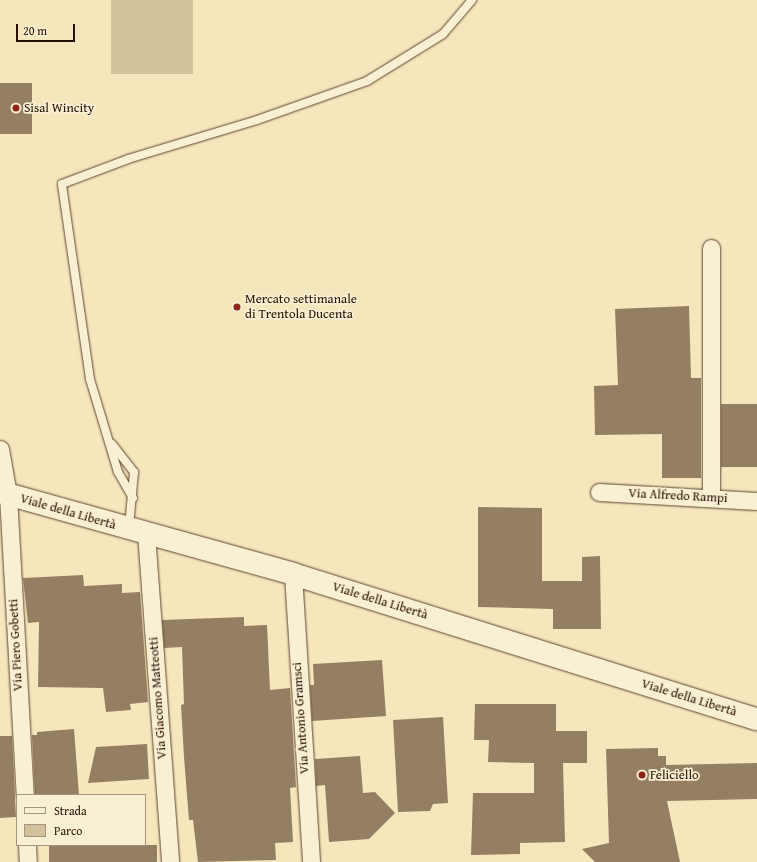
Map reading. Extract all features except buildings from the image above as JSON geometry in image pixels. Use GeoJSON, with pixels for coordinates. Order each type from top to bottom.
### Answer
{"type":"FeatureCollection","features":[{"type":"Feature","properties":{"kind":"main road","name":"Viale della Libertà"},"geometry":{"type":"LineString","coordinates":[[4,494],[293,574],[757,719]]}},
{"type":"Feature","properties":{"kind":"street"},"geometry":{"type":"LineString","coordinates":[[711,248],[711,498]]}},
{"type":"Feature","properties":{"kind":"street","name":"Via Piero Gobetti"},"geometry":{"type":"LineString","coordinates":[[0,449],[25,794]]}},
{"type":"Feature","properties":{"kind":"street","name":"Via Alfredo Rampi"},"geometry":{"type":"LineString","coordinates":[[599,492],[757,500]]}},
{"type":"Feature","properties":{"kind":"street","name":"Via Giacomo Matteotti"},"geometry":{"type":"LineString","coordinates":[[137,531],[170,862]]}},
{"type":"Feature","properties":{"kind":"street","name":"Via Antonio Gramsci"},"geometry":{"type":"LineString","coordinates":[[293,574],[311,862]]}},
{"type":"Feature","properties":{"kind":"street"},"geometry":{"type":"LineString","coordinates":[[27,846],[28,862]]}},
{"type":"Feature","properties":{"kind":"lane"},"geometry":{"type":"LineString","coordinates":[[133,498],[118,472],[90,379],[62,184],[128,159],[257,120],[367,81],[443,34],[472,0]]}},
{"type":"Feature","properties":{"kind":"lane"},"geometry":{"type":"LineString","coordinates":[[109,440],[134,472],[133,498],[137,531]]}},
{"type":"Feature","properties":{"kind":"green space"},"geometry":{"type":"Polygon","coordinates":[[[111,0],[193,0],[193,74],[111,74],[111,0]]]}},
{"type":"Feature","properties":{"kind":"place","name":"Sisal Wincity"},"geometry":{"type":"Point","coordinates":[16,108]}},
{"type":"Feature","properties":{"kind":"place","name":"Mercato settimanale di Trentola Ducenta"},"geometry":{"type":"Point","coordinates":[237,307]}},
{"type":"Feature","properties":{"kind":"place","name":"Feliciello"},"geometry":{"type":"Point","coordinates":[642,775]}}]}
